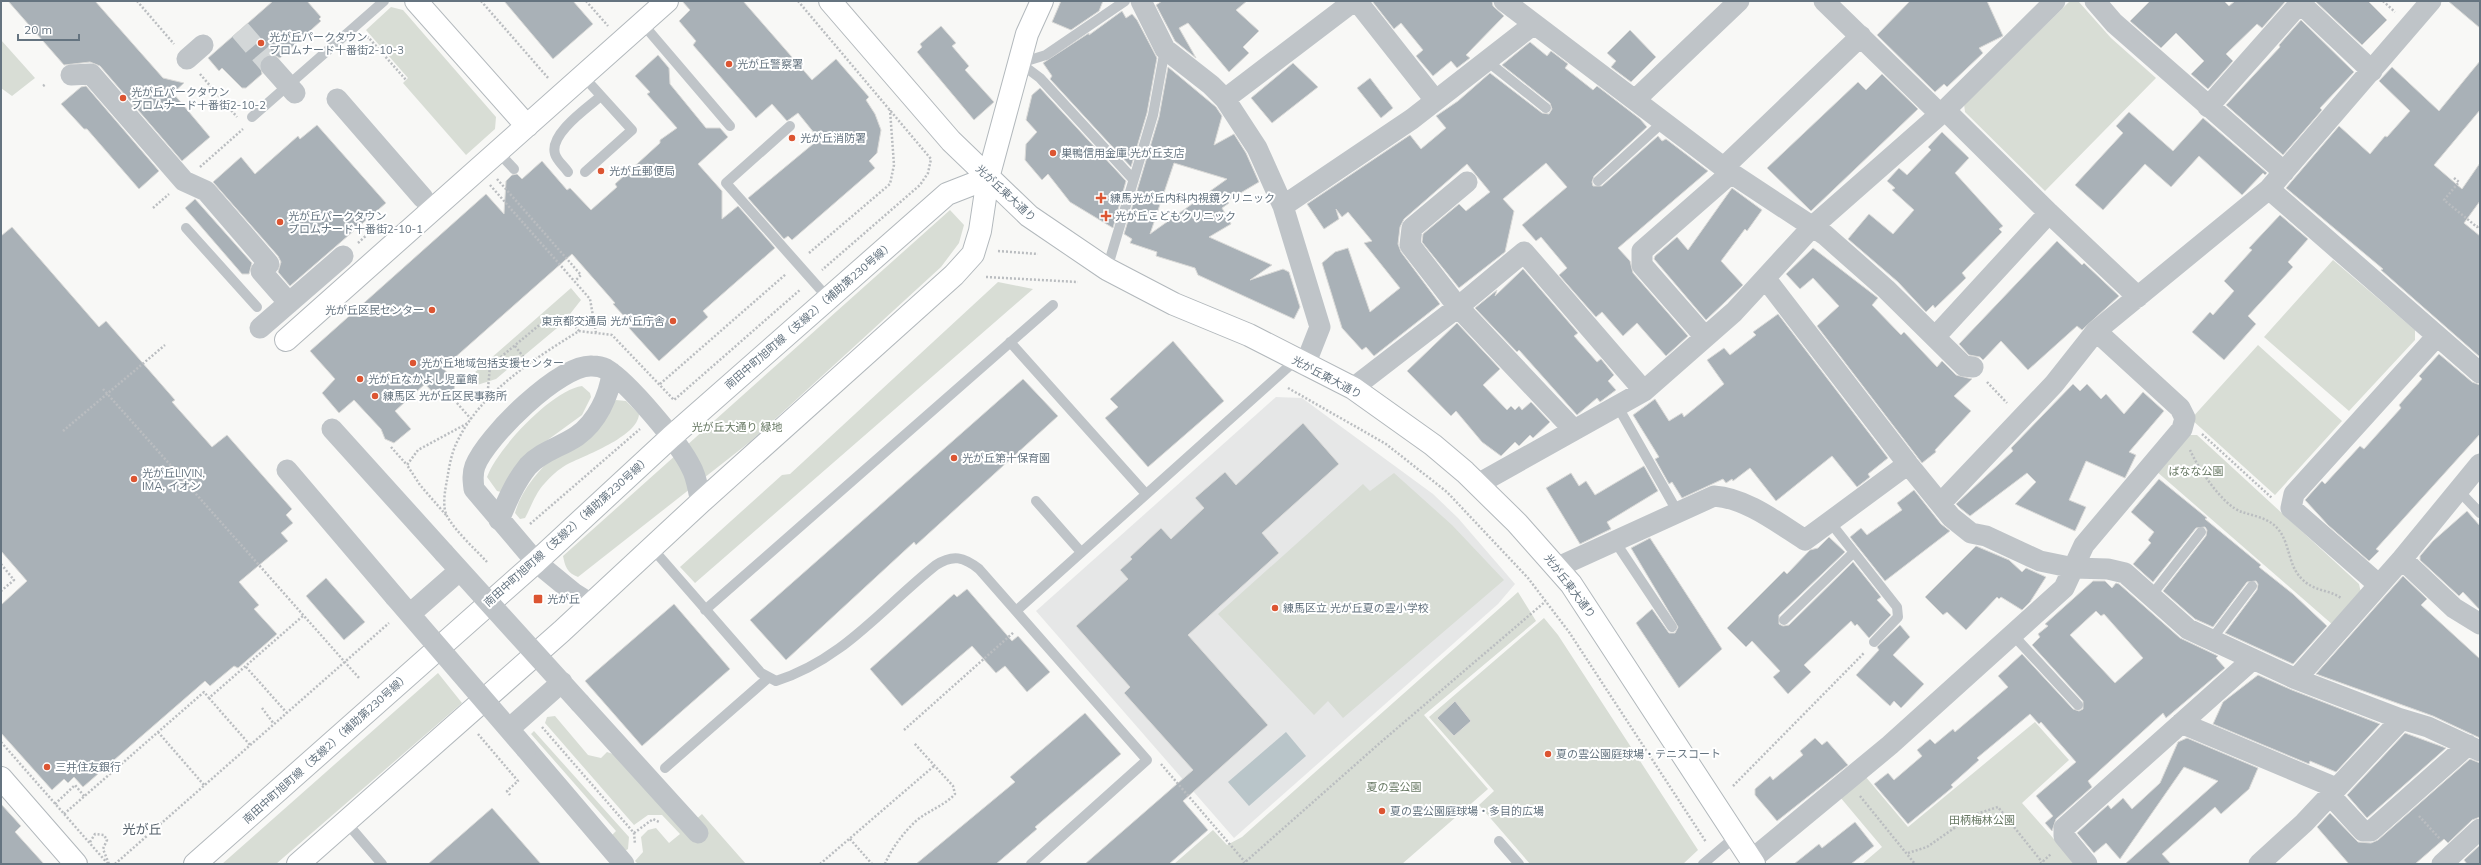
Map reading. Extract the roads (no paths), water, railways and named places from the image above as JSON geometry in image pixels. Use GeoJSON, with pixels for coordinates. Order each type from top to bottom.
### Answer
{"type":"FeatureCollection","features":[{"type":"Feature","properties":{"kind":"street"},"geometry":{"type":"LineString","coordinates":[[416,1],[527,126]]}},
{"type":"Feature","properties":{"kind":"street"},"geometry":{"type":"LineString","coordinates":[[275,333],[498,152],[667,1]]}},
{"type":"Feature","properties":{"kind":"street","name":"光が丘東大通り"},"geometry":{"type":"LineString","coordinates":[[830,1],[951,141],[1029,216],[1107,269],[1174,304],[1249,335],[1353,388],[1433,445],[1478,484],[1558,567],[1602,628],[1753,862]]}},
{"type":"Feature","properties":{"kind":"street"},"geometry":{"type":"LineString","coordinates":[[298,864],[559,634],[701,502],[954,275],[973,254],[980,231],[988,178],[1027,34],[1042,1]]}},
{"type":"Feature","properties":{"kind":"street"},"geometry":{"type":"LineString","coordinates":[[1141,1],[1165,49],[1225,99],[1257,148],[1284,206],[1320,327],[1300,362]]}},
{"type":"Feature","properties":{"kind":"street"},"geometry":{"type":"LineString","coordinates":[[1225,99],[1355,1],[1436,100]]}},
{"type":"Feature","properties":{"kind":"street"},"geometry":{"type":"LineString","coordinates":[[1635,100],[1739,1]]}},
{"type":"Feature","properties":{"kind":"street"},"geometry":{"type":"LineString","coordinates":[[1824,1],[2138,297]]}},
{"type":"Feature","properties":{"kind":"street"},"geometry":{"type":"LineString","coordinates":[[1478,484],[1618,407],[1644,391],[1734,312],[1766,279],[1812,227],[1943,112],[2055,1]]}},
{"type":"Feature","properties":{"kind":"street"},"geometry":{"type":"LineString","coordinates":[[2096,1],[2114,23],[2208,107],[2284,172]]}},
{"type":"Feature","properties":{"kind":"street"},"geometry":{"type":"LineString","coordinates":[[1941,503],[2054,384],[2096,331],[2269,189],[2431,1]]}},
{"type":"Feature","properties":{"kind":"street"},"geometry":{"type":"LineString","coordinates":[[2208,107],[2299,2],[2372,71]]}},
{"type":"Feature","properties":{"kind":"street"},"geometry":{"type":"LineString","coordinates":[[1514,4],[1534,24],[1663,122],[1728,170],[1825,235],[1886,289],[1964,366],[1973,367]]}},
{"type":"Feature","properties":{"kind":"street"},"geometry":{"type":"LineString","coordinates":[[1284,206],[1412,119],[1534,24]]}},
{"type":"Feature","properties":{"kind":"street"},"geometry":{"type":"LineString","coordinates":[[1705,337],[1642,265],[1642,250],[1728,170],[1860,36]]}},
{"type":"Feature","properties":{"kind":"street"},"geometry":{"type":"LineString","coordinates":[[187,59],[202,45]]}},
{"type":"Feature","properties":{"kind":"street"},"geometry":{"type":"LineString","coordinates":[[271,66],[295,93]]}},
{"type":"Feature","properties":{"kind":"street"},"geometry":{"type":"LineString","coordinates":[[71,75],[91,74],[184,181],[206,191],[269,264],[261,271],[289,303]]}},
{"type":"Feature","properties":{"kind":"street"},"geometry":{"type":"LineString","coordinates":[[337,99],[423,198]]}},
{"type":"Feature","properties":{"kind":"street","name":"南田中町旭町線（支線2）（補助第230号線）"},"geometry":{"type":"LineString","coordinates":[[195,864],[536,562],[671,437],[947,194],[988,178]]}},
{"type":"Feature","properties":{"kind":"street"},"geometry":{"type":"LineString","coordinates":[[1467,182],[1412,228],[1410,245],[1458,307],[1574,430]]}},
{"type":"Feature","properties":{"kind":"street"},"geometry":{"type":"LineString","coordinates":[[2269,189],[2480,374]]}},
{"type":"Feature","properties":{"kind":"street"},"geometry":{"type":"LineString","coordinates":[[1935,337],[2049,213]]}},
{"type":"Feature","properties":{"kind":"street"},"geometry":{"type":"LineString","coordinates":[[1353,388],[1458,307],[1524,252],[1644,391]]}},
{"type":"Feature","properties":{"kind":"street"},"geometry":{"type":"LineString","coordinates":[[275,333],[289,303],[343,256]]}},
{"type":"Feature","properties":{"kind":"street"},"geometry":{"type":"LineString","coordinates":[[1766,279],[1908,464],[1951,516],[1971,533],[1986,536],[2040,561],[2074,568],[2108,569],[2126,574],[2188,630],[2296,679],[2398,718],[2428,727],[2474,748],[2406,800],[2372,831],[2363,831],[2333,791],[2181,723]]}},
{"type":"Feature","properties":{"kind":"street"},"geometry":{"type":"LineString","coordinates":[[1753,862],[2014,636],[2064,588],[2084,545],[2182,426],[2180,408],[2096,331]]}},
{"type":"Feature","properties":{"kind":"street"},"geometry":{"type":"LineString","coordinates":[[2379,585],[2291,508],[2294,494],[2437,336]]}},
{"type":"Feature","properties":{"kind":"street"},"geometry":{"type":"LineString","coordinates":[[592,604],[575,594],[536,562],[474,489],[472,480],[475,466],[482,452],[516,414],[560,377],[574,369],[590,366],[605,368],[612,373],[671,437],[692,468],[701,502]]}},
{"type":"Feature","properties":{"kind":"street"},"geometry":{"type":"LineString","coordinates":[[499,520],[515,486],[529,466],[546,451],[578,436],[593,419],[606,398],[612,373]]}},
{"type":"Feature","properties":{"kind":"street"},"geometry":{"type":"LineString","coordinates":[[332,429],[459,571],[562,682],[698,833]]}},
{"type":"Feature","properties":{"kind":"street"},"geometry":{"type":"LineString","coordinates":[[1558,567],[1707,497],[1724,496],[1760,512],[1805,540],[1908,464]]}},
{"type":"Feature","properties":{"kind":"street"},"geometry":{"type":"LineString","coordinates":[[2296,679],[2355,610],[2402,559],[2480,464]]}},
{"type":"Feature","properties":{"kind":"street"},"geometry":{"type":"LineString","coordinates":[[287,470],[395,597],[401,617],[509,729],[624,864]]}},
{"type":"Feature","properties":{"kind":"street"},"geometry":{"type":"LineString","coordinates":[[2402,559],[2454,608],[2480,624]]}},
{"type":"Feature","properties":{"kind":"street"},"geometry":{"type":"LineString","coordinates":[[401,617],[459,571]]}},
{"type":"Feature","properties":{"kind":"street"},"geometry":{"type":"LineString","coordinates":[[2087,864],[2064,836],[2064,828],[2252,660]]}},
{"type":"Feature","properties":{"kind":"street"},"geometry":{"type":"LineString","coordinates":[[509,729],[562,682]]}},
{"type":"Feature","properties":{"kind":"street"},"geometry":{"type":"LineString","coordinates":[[2259,864],[2304,823],[2398,723],[2398,718]]}},
{"type":"Feature","properties":{"kind":"street"},"geometry":{"type":"LineString","coordinates":[[1,778],[76,864]]}},
{"type":"Feature","properties":{"kind":"street"},"geometry":{"type":"LineString","coordinates":[[2447,859],[2480,829]]}},
{"type":"Feature","properties":{"kind":"lane"},"geometry":{"type":"LineString","coordinates":[[252,117],[384,1]]}},
{"type":"Feature","properties":{"kind":"lane"},"geometry":{"type":"LineString","coordinates":[[1020,63],[1046,54],[1125,1]]}},
{"type":"Feature","properties":{"kind":"lane"},"geometry":{"type":"LineString","coordinates":[[642,23],[730,126]]}},
{"type":"Feature","properties":{"kind":"lane"},"geometry":{"type":"LineString","coordinates":[[1107,269],[1132,178],[1153,115],[1165,49]]}},
{"type":"Feature","properties":{"kind":"lane"},"geometry":{"type":"LineString","coordinates":[[1487,61],[1546,108]]}},
{"type":"Feature","properties":{"kind":"lane"},"geometry":{"type":"LineString","coordinates":[[1020,63],[1040,78],[1132,178]]}},
{"type":"Feature","properties":{"kind":"lane"},"geometry":{"type":"LineString","coordinates":[[583,76],[632,130],[585,172]]}},
{"type":"Feature","properties":{"kind":"lane"},"geometry":{"type":"LineString","coordinates":[[568,172],[556,156],[556,140],[562,131],[601,96]]}},
{"type":"Feature","properties":{"kind":"lane"},"geometry":{"type":"LineString","coordinates":[[1598,181],[1663,122]]}},
{"type":"Feature","properties":{"kind":"lane"},"geometry":{"type":"LineString","coordinates":[[790,126],[726,182],[828,298]]}},
{"type":"Feature","properties":{"kind":"lane"},"geometry":{"type":"LineString","coordinates":[[498,152],[514,169]]}},
{"type":"Feature","properties":{"kind":"lane"},"geometry":{"type":"LineString","coordinates":[[186,228],[257,307]]}},
{"type":"Feature","properties":{"kind":"lane"},"geometry":{"type":"LineString","coordinates":[[705,610],[1053,305]]}},
{"type":"Feature","properties":{"kind":"lane"},"geometry":{"type":"LineString","coordinates":[[1010,342],[1146,494]]}},
{"type":"Feature","properties":{"kind":"lane"},"geometry":{"type":"LineString","coordinates":[[1016,611],[1146,494],[1300,362]]}},
{"type":"Feature","properties":{"kind":"lane"},"geometry":{"type":"LineString","coordinates":[[1618,407],[1676,511]]}},
{"type":"Feature","properties":{"kind":"lane"},"geometry":{"type":"LineString","coordinates":[[2459,491],[2480,513]]}},
{"type":"Feature","properties":{"kind":"lane"},"geometry":{"type":"LineString","coordinates":[[1036,501],[1081,552]]}},
{"type":"Feature","properties":{"kind":"lane"},"geometry":{"type":"LineString","coordinates":[[1830,522],[1897,607],[1898,617],[1874,642]]}},
{"type":"Feature","properties":{"kind":"lane"},"geometry":{"type":"LineString","coordinates":[[2151,596],[2201,532]]}},
{"type":"Feature","properties":{"kind":"lane"},"geometry":{"type":"LineString","coordinates":[[1614,540],[1672,627]]}},
{"type":"Feature","properties":{"kind":"lane"},"geometry":{"type":"LineString","coordinates":[[652,548],[705,610],[768,678],[776,681],[798,674],[836,653],[922,576],[947,558],[968,560],[1016,611],[1147,760],[1031,864]]}},
{"type":"Feature","properties":{"kind":"lane"},"geometry":{"type":"LineString","coordinates":[[1784,620],[1853,553]]}},
{"type":"Feature","properties":{"kind":"lane"},"geometry":{"type":"LineString","coordinates":[[2211,640],[2252,586]]}},
{"type":"Feature","properties":{"kind":"lane"},"geometry":{"type":"LineString","coordinates":[[2014,636],[2078,706]]}},
{"type":"Feature","properties":{"kind":"lane"},"geometry":{"type":"LineString","coordinates":[[664,768],[768,678]]}},
{"type":"Feature","properties":{"kind":"lane"},"geometry":{"type":"LineString","coordinates":[[346,822],[382,864]]}},
{"type":"Feature","properties":{"kind":"lane"},"geometry":{"type":"LineString","coordinates":[[1703,864],[1736,836]]}},
{"type":"Feature","properties":{"kind":"lane"},"geometry":{"type":"LineString","coordinates":[[1499,841],[1519,864]]}},
{"type":"Feature","properties":{"kind":"tunnel"},"geometry":{"type":"LineString","coordinates":[[240,30],[271,66]]}},
{"type":"Feature","properties":{"kind":"place","name":"光が丘パークタウン プロムナード十番街2-10-3"},"geometry":{"type":"Point","coordinates":[261,43]}},
{"type":"Feature","properties":{"kind":"place","name":"光が丘警察署"},"geometry":{"type":"Point","coordinates":[729,64]}},
{"type":"Feature","properties":{"kind":"place","name":"光が丘パークタウン プロムナード十番街2-10-2"},"geometry":{"type":"Point","coordinates":[123,98]}},
{"type":"Feature","properties":{"kind":"place","name":"光が丘消防署"},"geometry":{"type":"Point","coordinates":[792,138]}},
{"type":"Feature","properties":{"kind":"place","name":"巣鴨信用金庫 光が丘支店"},"geometry":{"type":"Point","coordinates":[1053,153]}},
{"type":"Feature","properties":{"kind":"place","name":"光が丘郵便局"},"geometry":{"type":"Point","coordinates":[601,171]}},
{"type":"Feature","properties":{"kind":"place","name":"練馬光が丘内科内視鏡クリニック"},"geometry":{"type":"Point","coordinates":[1101,198]}},
{"type":"Feature","properties":{"kind":"place","name":"光が丘こどもクリニック"},"geometry":{"type":"Point","coordinates":[1106,216]}},
{"type":"Feature","properties":{"kind":"place","name":"光が丘パークタウン プロムナード十番街2-10-1"},"geometry":{"type":"Point","coordinates":[280,222]}},
{"type":"Feature","properties":{"kind":"place","name":"光が丘区民センター"},"geometry":{"type":"Point","coordinates":[432,310]}},
{"type":"Feature","properties":{"kind":"place","name":"東京都交通局 光が丘庁舎"},"geometry":{"type":"Point","coordinates":[673,321]}},
{"type":"Feature","properties":{"kind":"place","name":"光が丘地域包括支援センター"},"geometry":{"type":"Point","coordinates":[413,363]}},
{"type":"Feature","properties":{"kind":"place","name":"光が丘なかよし児童館"},"geometry":{"type":"Point","coordinates":[360,379]}},
{"type":"Feature","properties":{"kind":"place","name":"練馬区 光が丘区民事務所"},"geometry":{"type":"Point","coordinates":[375,396]}},
{"type":"Feature","properties":{"kind":"place","name":"光が丘第十保育園"},"geometry":{"type":"Point","coordinates":[954,458]}},
{"type":"Feature","properties":{"kind":"place","name":"光が丘LIVIN, IMA, イオン"},"geometry":{"type":"Point","coordinates":[134,479]}},
{"type":"Feature","properties":{"kind":"place","name":"光が丘"},"geometry":{"type":"Point","coordinates":[538,599]}},
{"type":"Feature","properties":{"kind":"place","name":"練馬区立 光が丘夏の雲小学校"},"geometry":{"type":"Point","coordinates":[1275,608]}},
{"type":"Feature","properties":{"kind":"place","name":"夏の雲公園庭球場・テニスコート"},"geometry":{"type":"Point","coordinates":[1548,754]}},
{"type":"Feature","properties":{"kind":"place","name":"三井住友銀行"},"geometry":{"type":"Point","coordinates":[47,767]}},
{"type":"Feature","properties":{"kind":"place","name":"夏の雲公園庭球場・多目的広場"},"geometry":{"type":"Point","coordinates":[1382,811]}},
{"type":"Feature","properties":{"kind":"district","name":"光が丘"},"geometry":{"type":"Point","coordinates":[142,829]}},
{"type":"Feature","properties":{"kind":"park label","name":"光が丘大通り 緑地"},"geometry":{"type":"Point","coordinates":[737,427]}},
{"type":"Feature","properties":{"kind":"park label","name":"ばなな公園"},"geometry":{"type":"Point","coordinates":[2196,471]}},
{"type":"Feature","properties":{"kind":"park label","name":"夏の雲公園"},"geometry":{"type":"Point","coordinates":[1394,787]}},
{"type":"Feature","properties":{"kind":"park label","name":"田柄梅林公園"},"geometry":{"type":"Point","coordinates":[1982,820]}}]}
